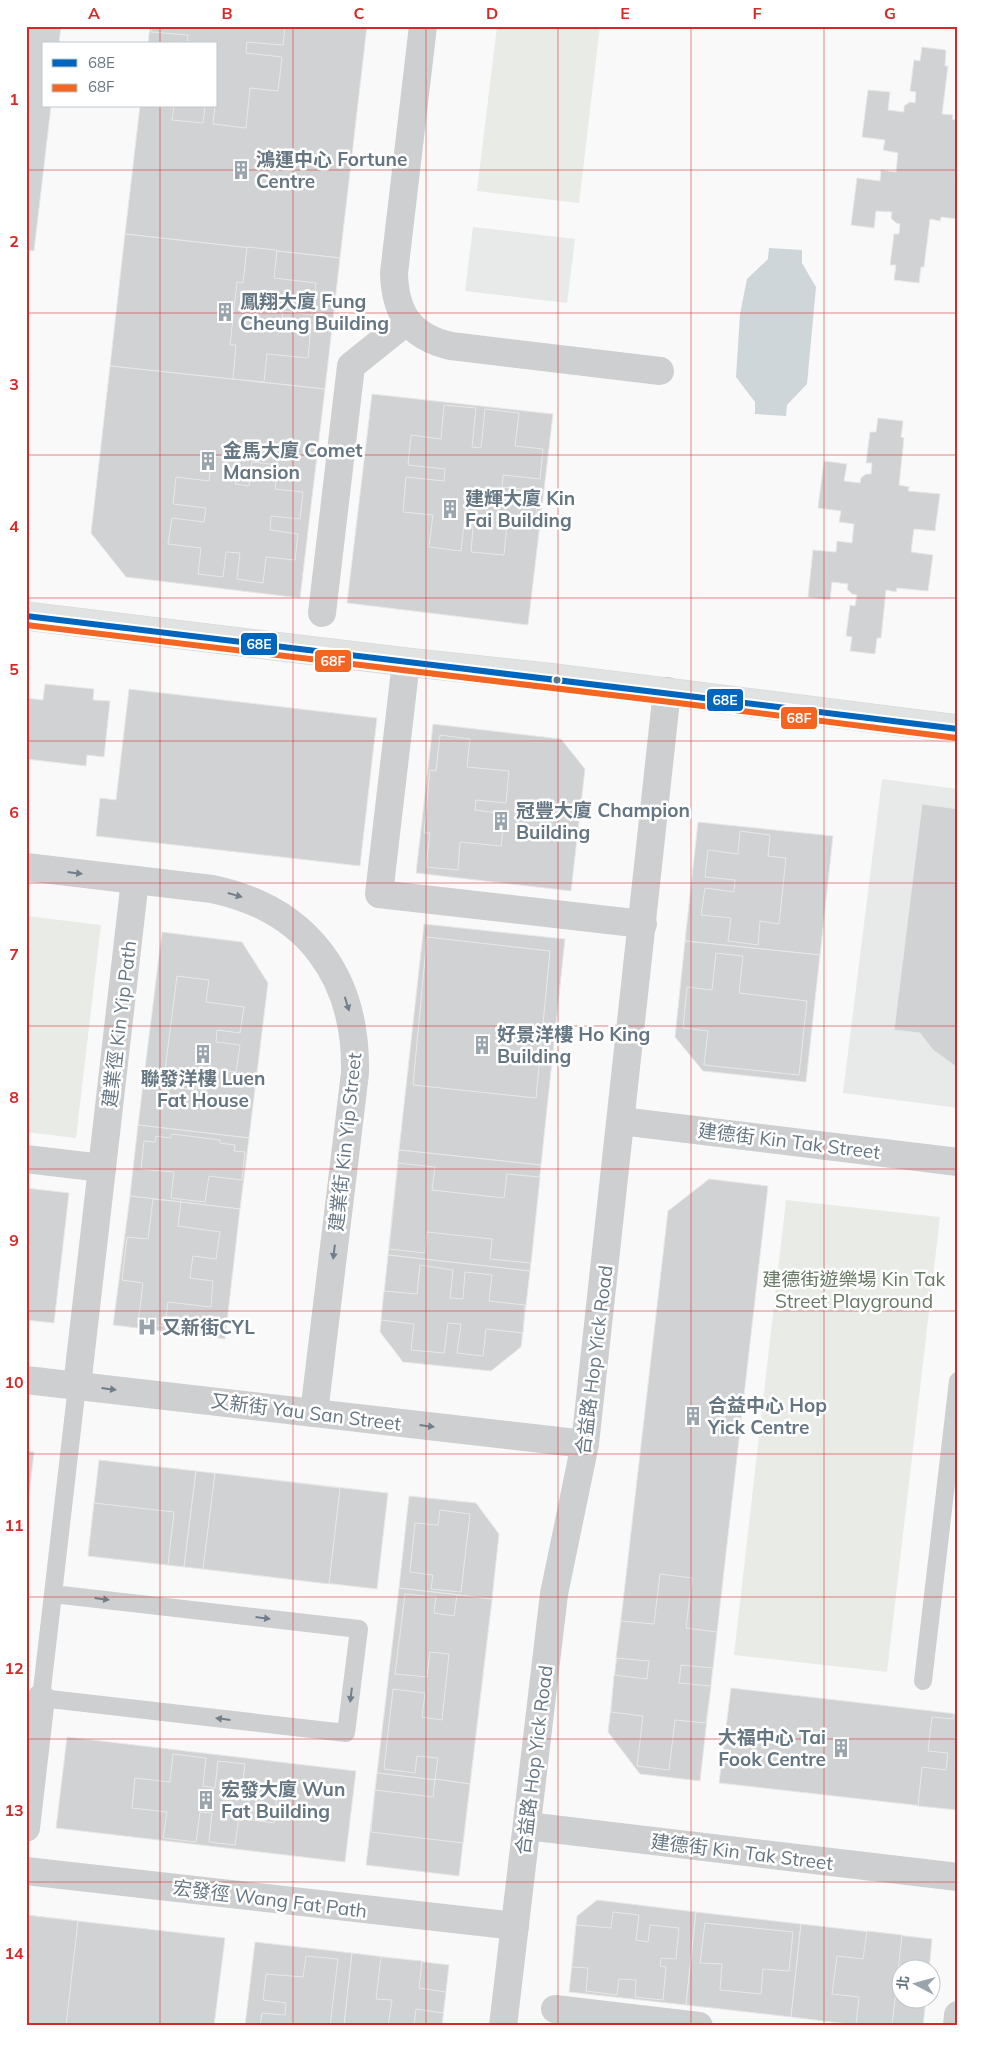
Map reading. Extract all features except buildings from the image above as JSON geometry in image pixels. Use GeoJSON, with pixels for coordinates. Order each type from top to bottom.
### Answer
{"type":"FeatureCollection","features":[{"type":"Feature","properties":{"kind":"street"},"geometry":{"type":"LineString","coordinates":[[423,26],[394,273],[394,290],[399,307],[407,321],[420,334],[434,342],[451,346],[660,371]]}},
{"type":"Feature","properties":{"kind":"street"},"geometry":{"type":"LineString","coordinates":[[322,612],[351,366],[407,321]]}},
{"type":"Feature","properties":{"kind":"street"},"geometry":{"type":"LineString","coordinates":[[26,616],[406,662],[667,691],[958,729]]}},
{"type":"Feature","properties":{"kind":"street"},"geometry":{"type":"LineString","coordinates":[[406,662],[379,894],[643,924]]}},
{"type":"Feature","properties":{"kind":"street","name":"合益路 Hop Yick Road"},"geometry":{"type":"LineString","coordinates":[[504,2026],[554,1594],[586,1444],[667,691]]}},
{"type":"Feature","properties":{"kind":"street","name":"建業街 Kin Yip Street"},"geometry":{"type":"LineString","coordinates":[[26,867],[212,890],[237,895],[261,904],[283,917],[308,940],[334,973],[345,997],[352,1021],[356,1047],[355,1073],[314,1413]]}},
{"type":"Feature","properties":{"kind":"street","name":"建業徑 Kin Yip Path"},"geometry":{"type":"LineString","coordinates":[[77,1386],[135,880]]}},
{"type":"Feature","properties":{"kind":"street","name":"建德街 Kin Tak Street"},"geometry":{"type":"LineString","coordinates":[[621,1121],[958,1162]]}},
{"type":"Feature","properties":{"kind":"street"},"geometry":{"type":"LineString","coordinates":[[26,1159],[102,1168]]}},
{"type":"Feature","properties":{"kind":"street","name":"又新街 Yau San Street"},"geometry":{"type":"LineString","coordinates":[[26,1380],[586,1444]]}},
{"type":"Feature","properties":{"kind":"street"},"geometry":{"type":"LineString","coordinates":[[26,1828],[41,1698]]}},
{"type":"Feature","properties":{"kind":"street","name":"建德街 Kin Tak Street"},"geometry":{"type":"LineString","coordinates":[[527,1826],[958,1877]]}},
{"type":"Feature","properties":{"kind":"street","name":"宏發徑 Wang Fat Path"},"geometry":{"type":"LineString","coordinates":[[26,1871],[515,1926]]}},
{"type":"Feature","properties":{"kind":"street"},"geometry":{"type":"LineString","coordinates":[[555,2009],[699,2026]]}},
{"type":"Feature","properties":{"kind":"street"},"geometry":{"type":"LineString","coordinates":[[957,2026],[958,2016]]}},
{"type":"Feature","properties":{"kind":"lane"},"geometry":{"type":"LineString","coordinates":[[923,1681],[958,1381]]}},
{"type":"Feature","properties":{"kind":"lane"},"geometry":{"type":"LineString","coordinates":[[53,1594],[359,1629],[346,1733],[41,1698],[53,1594],[77,1386]]}},
{"type":"Feature","properties":{"kind":"shaded area"},"geometry":{"type":"Polygon","coordinates":[[[473,227],[575,239],[567,303],[465,291],[473,227]]]}},
{"type":"Feature","properties":{"kind":"shaded area"},"geometry":{"type":"Polygon","coordinates":[[[769,248],[802,250],[802,263],[816,287],[807,384],[787,405],[786,416],[755,414],[755,402],[736,377],[740,314],[747,279],[768,259],[769,248]]]}},
{"type":"Feature","properties":{"kind":"shaded area"},"geometry":{"type":"Polygon","coordinates":[[[882,779],[958,789],[958,1108],[843,1093],[882,779]]]}},
{"type":"Feature","properties":{"kind":"green space"},"geometry":{"type":"Polygon","coordinates":[[[497,26],[600,26],[579,203],[477,191],[497,26]]]}},
{"type":"Feature","properties":{"kind":"green space"},"geometry":{"type":"Polygon","coordinates":[[[26,916],[101,925],[76,1138],[26,1132],[26,916]]]}},
{"type":"Feature","properties":{"kind":"green space","name":"建德街遊樂場 Kin Tak Street Playground"},"geometry":{"type":"Polygon","coordinates":[[[786,1200],[940,1217],[887,1672],[734,1655],[786,1200]]]}},
{"type":"Feature","properties":{"kind":"transit line","name":"68E"},"geometry":{"type":"LineString","coordinates":[[26,616],[958,729]]}},
{"type":"Feature","properties":{"kind":"transit line","name":"68F"},"geometry":{"type":"LineString","coordinates":[[26,625],[608,694],[957,738]]}},
{"type":"Feature","properties":{"kind":"place","name":"鴻運中心 Fortune Centre"},"geometry":{"type":"Point","coordinates":[241,170]}},
{"type":"Feature","properties":{"kind":"place","name":"鳳翔大廈 Fung Cheung Building"},"geometry":{"type":"Point","coordinates":[225,312]}},
{"type":"Feature","properties":{"kind":"place","name":"金馬大廈 Comet Mansion"},"geometry":{"type":"Point","coordinates":[208,461]}},
{"type":"Feature","properties":{"kind":"place","name":"建輝大廈 Kin Fai Building"},"geometry":{"type":"Point","coordinates":[450,509]}},
{"type":"Feature","properties":{"kind":"place","name":"冠豐大廈 Champion Building"},"geometry":{"type":"Point","coordinates":[501,821]}},
{"type":"Feature","properties":{"kind":"place","name":"好景洋樓 Ho King Building"},"geometry":{"type":"Point","coordinates":[482,1045]}},
{"type":"Feature","properties":{"kind":"place","name":"聯發洋樓 Luen Fat House"},"geometry":{"type":"Point","coordinates":[203,1054]}},
{"type":"Feature","properties":{"kind":"place","name":"又新街CYL"},"geometry":{"type":"Point","coordinates":[147,1327]}},
{"type":"Feature","properties":{"kind":"place","name":"合益中心 Hop Yick Centre"},"geometry":{"type":"Point","coordinates":[693,1416]}},
{"type":"Feature","properties":{"kind":"place","name":"大福中心 Tai Fook Centre"},"geometry":{"type":"Point","coordinates":[841,1748]}},
{"type":"Feature","properties":{"kind":"place","name":"宏發大廈 Wun Fat Building"},"geometry":{"type":"Point","coordinates":[206,1800]}}]}
